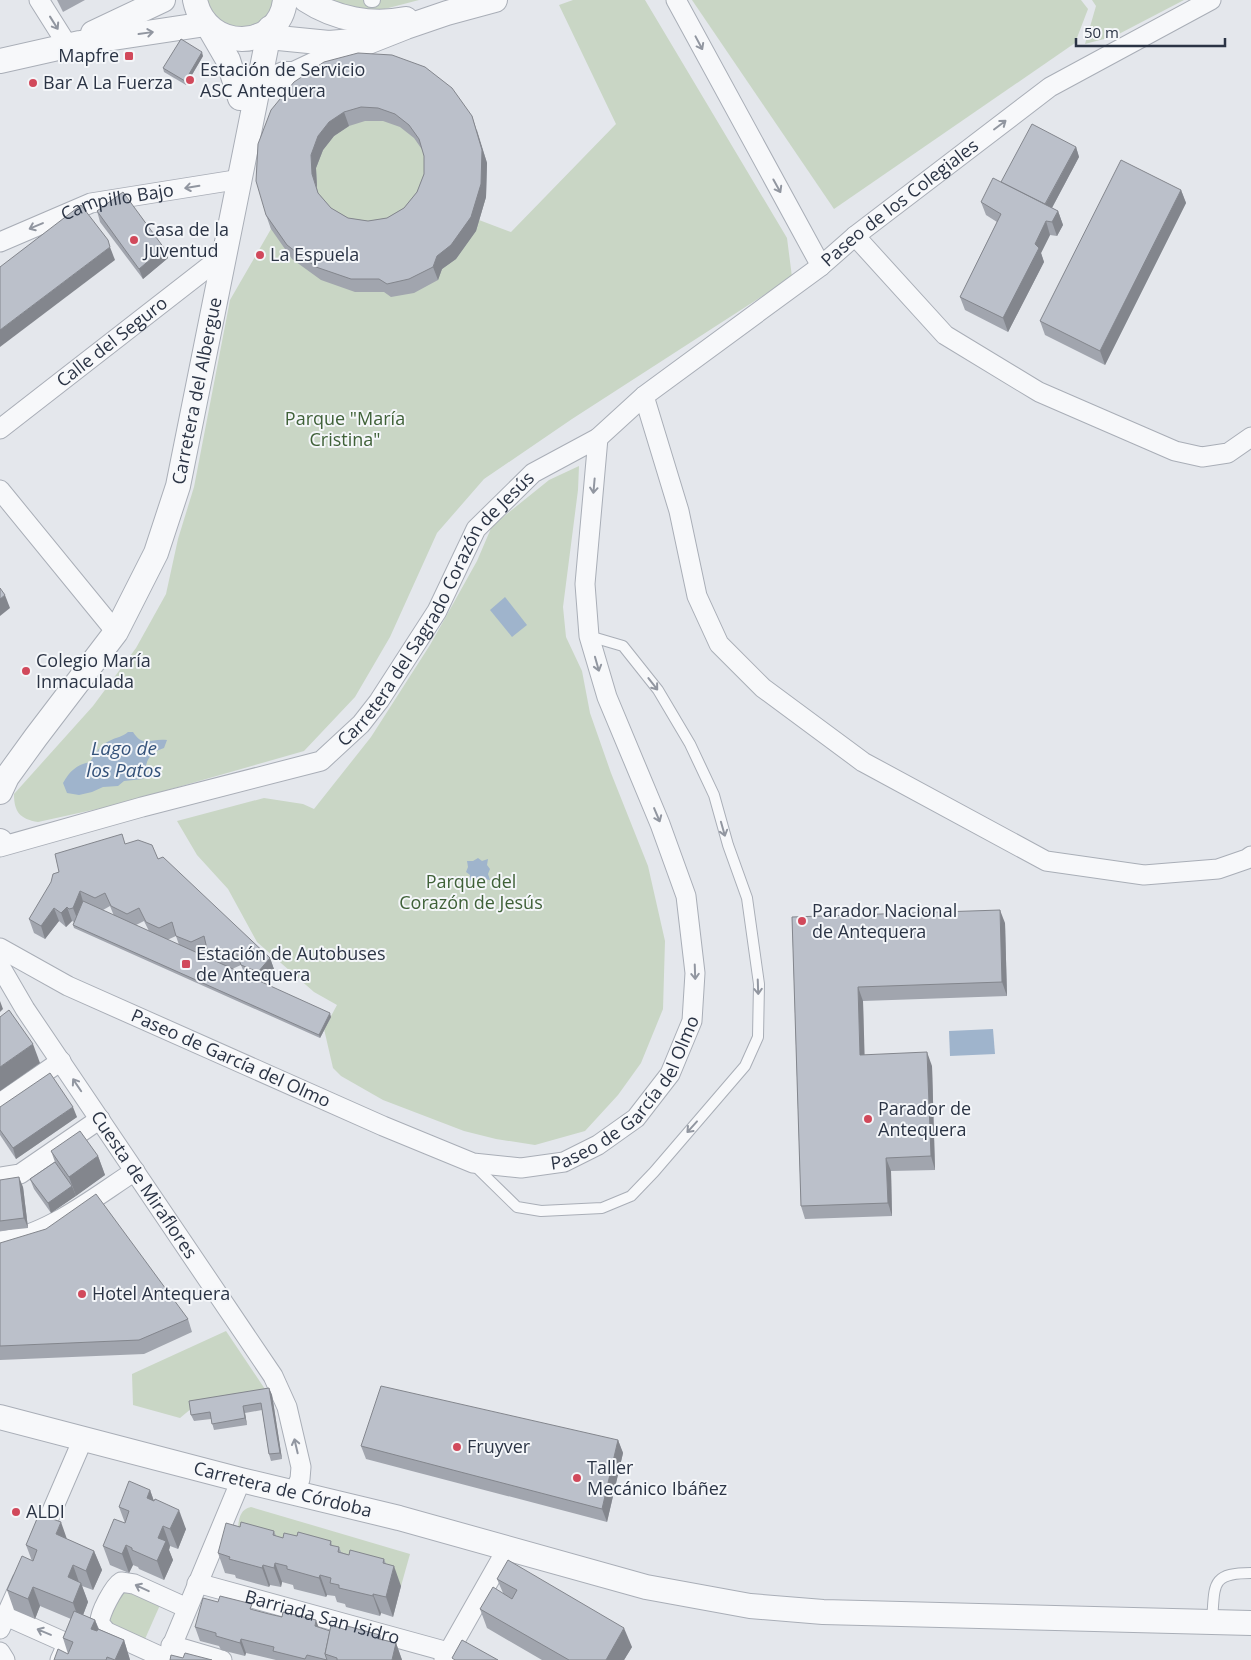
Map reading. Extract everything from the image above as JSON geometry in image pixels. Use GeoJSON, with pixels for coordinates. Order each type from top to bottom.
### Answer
{"type":"FeatureCollection","features":[{"type":"Feature","properties":{"kind":"street"},"geometry":{"type":"LineString","coordinates":[[39,0],[74,45]]}},
{"type":"Feature","properties":{"kind":"street"},"geometry":{"type":"LineString","coordinates":[[74,45],[85,37],[163,0]]}},
{"type":"Feature","properties":{"kind":"street","name":"Carretera del Albergue"},"geometry":{"type":"LineString","coordinates":[[195,0],[200,16],[228,60],[248,84]]}},
{"type":"Feature","properties":{"kind":"street"},"geometry":{"type":"LineString","coordinates":[[266,34],[281,14],[286,0]]}},
{"type":"Feature","properties":{"kind":"street"},"geometry":{"type":"LineString","coordinates":[[248,84],[284,74],[294,74],[330,57],[388,34],[495,0]]}},
{"type":"Feature","properties":{"kind":"street","name":"Paseo de los Colegiales"},"geometry":{"type":"LineString","coordinates":[[676,0],[821,266],[855,236],[1050,87],[1211,0]]}},
{"type":"Feature","properties":{"kind":"street"},"geometry":{"type":"LineString","coordinates":[[314,4],[329,16],[332,28],[329,39],[324,43]]}},
{"type":"Feature","properties":{"kind":"street"},"geometry":{"type":"LineString","coordinates":[[314,4],[354,19],[381,22],[447,14]]}},
{"type":"Feature","properties":{"kind":"street"},"geometry":{"type":"LineString","coordinates":[[0,61],[74,45],[208,26],[219,34],[232,39],[245,39],[266,34],[324,43],[348,42],[388,34]]}},
{"type":"Feature","properties":{"kind":"street","name":"Carretera del Albergue"},"geometry":{"type":"LineString","coordinates":[[249,140],[248,84],[266,34]]}},
{"type":"Feature","properties":{"kind":"street","name":"Carretera del Albergue"},"geometry":{"type":"LineString","coordinates":[[0,792],[7,777],[36,737],[116,632],[156,553],[178,486],[240,179],[253,126],[275,93],[294,74]]}},
{"type":"Feature","properties":{"kind":"street","name":"Campillo Bajo"},"geometry":{"type":"LineString","coordinates":[[0,242],[91,203],[240,179]]}},
{"type":"Feature","properties":{"kind":"street"},"geometry":{"type":"LineString","coordinates":[[855,236],[944,335],[1039,392],[1176,451],[1202,456],[1228,453],[1251,437]]}},
{"type":"Feature","properties":{"kind":"street","name":"Calle del Seguro"},"geometry":{"type":"LineString","coordinates":[[0,430],[225,254]]}},
{"type":"Feature","properties":{"kind":"street","name":"Carretera del Sagrado Corazón de Jesús"},"geometry":{"type":"LineString","coordinates":[[0,846],[321,761],[361,724],[379,701],[437,611],[476,529],[533,473],[598,438],[644,396],[821,266]]}},
{"type":"Feature","properties":{"kind":"street"},"geometry":{"type":"LineString","coordinates":[[644,396],[679,511],[697,596],[719,644],[763,688],[863,762],[1046,861],[1144,875],[1218,869],[1251,856]]}},
{"type":"Feature","properties":{"kind":"street","name":"Paseo de García del Olmo"},"geometry":{"type":"LineString","coordinates":[[0,948],[68,986],[473,1164],[521,1168],[564,1162],[598,1145],[636,1118],[670,1074],[692,1022],[695,973],[686,896],[660,824],[607,697],[589,636],[585,584],[598,438]]}},
{"type":"Feature","properties":{"kind":"street"},"geometry":{"type":"LineString","coordinates":[[0,490],[116,632]]}},
{"type":"Feature","properties":{"kind":"street","name":"Cuesta de Miraflores"},"geometry":{"type":"LineString","coordinates":[[0,966],[19,1014],[60,1061],[273,1376],[287,1407],[301,1467],[300,1479],[294,1493]]}},
{"type":"Feature","properties":{"kind":"street"},"geometry":{"type":"LineString","coordinates":[[0,1103],[60,1061]]}},
{"type":"Feature","properties":{"kind":"street"},"geometry":{"type":"LineString","coordinates":[[0,1177],[20,1174],[100,1119]]}},
{"type":"Feature","properties":{"kind":"street"},"geometry":{"type":"LineString","coordinates":[[0,1242],[12,1240],[49,1226],[135,1172]]}},
{"type":"Feature","properties":{"kind":"street","name":"Carretera de Córdoba"},"geometry":{"type":"LineString","coordinates":[[0,1417],[241,1480],[399,1518],[646,1587],[728,1603],[773,1609],[939,1616],[1212,1621],[1248,1624]]}},
{"type":"Feature","properties":{"kind":"street"},"geometry":{"type":"LineString","coordinates":[[60,1660],[65,1649],[62,1641],[3,1623],[83,1439]]}},
{"type":"Feature","properties":{"kind":"street"},"geometry":{"type":"LineString","coordinates":[[168,1655],[241,1480]]}},
{"type":"Feature","properties":{"kind":"street"},"geometry":{"type":"LineString","coordinates":[[446,1656],[507,1549]]}},
{"type":"Feature","properties":{"kind":"street"},"geometry":{"type":"LineString","coordinates":[[187,1608],[134,1584],[121,1582],[114,1588],[101,1616],[101,1625],[107,1632],[168,1655],[222,1660]]}},
{"type":"Feature","properties":{"kind":"street","name":"Barriada San Isidro"},"geometry":{"type":"LineString","coordinates":[[197,1582],[446,1656]]}},
{"type":"Feature","properties":{"kind":"street"},"geometry":{"type":"LineString","coordinates":[[0,1652],[5,1660]]}},
{"type":"Feature","properties":{"kind":"lane"},"geometry":{"type":"LineString","coordinates":[[473,1164],[517,1207],[541,1211],[602,1208],[632,1196],[745,1066],[758,1037],[759,984],[747,898],[728,845],[714,795],[690,744],[652,682],[623,646],[589,636]]}},
{"type":"Feature","properties":{"kind":"lane"},"geometry":{"type":"LineString","coordinates":[[1212,1621],[1215,1587],[1220,1578],[1233,1573],[1251,1573]]}},
{"type":"Feature","properties":{"kind":"green space"},"geometry":{"type":"Polygon","coordinates":[[[203,0],[278,0],[256,29],[218,25],[203,0]]]}},
{"type":"Feature","properties":{"kind":"green space"},"geometry":{"type":"Polygon","coordinates":[[[332,0],[419,0],[377,11],[336,3],[332,0]]]}},
{"type":"Feature","properties":{"kind":"green space","name":"Parque \"María Cristina\""},"geometry":{"type":"Polygon","coordinates":[[[573,0],[645,0],[787,238],[792,277],[572,419],[484,479],[437,533],[390,637],[355,697],[304,751],[115,805],[38,822],[22,817],[15,806],[14,794],[93,706],[136,648],[166,594],[178,539],[194,487],[230,300],[271,229],[261,194],[342,72],[486,197],[479,220],[511,232],[616,124],[559,5],[573,0]]]}},
{"type":"Feature","properties":{"kind":"green space"},"geometry":{"type":"Polygon","coordinates":[[[692,0],[1081,0],[1088,9],[1075,43],[834,209],[692,0]]]}},
{"type":"Feature","properties":{"kind":"green space"},"geometry":{"type":"Polygon","coordinates":[[[1092,0],[1184,0],[1115,36],[1085,44],[1096,6],[1092,0]]]}},
{"type":"Feature","properties":{"kind":"green space","name":"Parque del Corazón de Jesús"},"geometry":{"type":"Polygon","coordinates":[[[579,466],[578,490],[563,607],[566,637],[582,671],[590,713],[611,773],[648,866],[665,941],[663,1009],[641,1063],[618,1095],[585,1131],[535,1145],[496,1139],[464,1131],[383,1100],[341,1076],[333,1068],[324,1029],[337,1005],[314,992],[257,942],[228,889],[197,855],[177,821],[264,798],[303,804],[314,809],[371,737],[430,645],[477,561],[492,526],[549,480],[579,466]]]}},
{"type":"Feature","properties":{"kind":"green space"},"geometry":{"type":"Polygon","coordinates":[[[226,1331],[269,1395],[192,1408],[180,1418],[133,1405],[132,1374],[226,1331]]]}},
{"type":"Feature","properties":{"kind":"green space"},"geometry":{"type":"Polygon","coordinates":[[[251,1507],[410,1554],[401,1586],[238,1527],[241,1514],[251,1507]]]}},
{"type":"Feature","properties":{"kind":"green space"},"geometry":{"type":"Polygon","coordinates":[[[124,1588],[160,1605],[145,1639],[110,1626],[109,1619],[124,1588]]]}},
{"type":"Feature","properties":{"kind":"water"},"geometry":{"type":"Polygon","coordinates":[[[505,597],[527,625],[512,637],[490,610],[505,597]]]}},
{"type":"Feature","properties":{"kind":"water","name":"Lago de los Patos"},"geometry":{"type":"Polygon","coordinates":[[[128,732],[133,732],[140,740],[144,741],[167,740],[164,748],[158,750],[148,759],[143,779],[124,781],[118,786],[103,787],[79,795],[67,793],[63,783],[71,772],[77,767],[90,762],[103,745],[128,732]]]}},
{"type":"Feature","properties":{"kind":"water"},"geometry":{"type":"Polygon","coordinates":[[[478,858],[482,861],[488,859],[487,865],[490,869],[488,874],[490,880],[484,879],[480,882],[476,879],[469,881],[470,875],[466,872],[468,867],[467,861],[473,861],[478,858]]]}},
{"type":"Feature","properties":{"kind":"water"},"geometry":{"type":"Polygon","coordinates":[[[993,1029],[995,1054],[950,1056],[949,1031],[993,1029]]]}},
{"type":"Feature","properties":{"kind":"building"},"geometry":{"type":"Polygon","coordinates":[[[181,39],[202,52],[185,81],[163,68],[181,39]]]}},
{"type":"Feature","properties":{"kind":"building"},"geometry":{"type":"Polygon","coordinates":[[[358,53],[392,55],[425,67],[452,88],[472,116],[482,150],[481,184],[471,217],[451,245],[437,256],[433,267],[409,279],[387,284],[379,279],[351,279],[316,267],[287,245],[266,215],[256,181],[258,144],[271,110],[294,82],[324,62],[358,53]],[[361,107],[344,112],[329,122],[318,136],[311,155],[312,174],[318,193],[331,208],[348,218],[368,221],[387,218],[404,208],[417,192],[424,174],[424,156],[419,139],[409,125],[395,114],[378,108],[361,107]]]}},
{"type":"Feature","properties":{"kind":"building"},"geometry":{"type":"Polygon","coordinates":[[[1032,124],[1076,147],[1045,204],[1001,182],[1032,124]]]}},
{"type":"Feature","properties":{"kind":"building"},"geometry":{"type":"Polygon","coordinates":[[[1121,160],[1181,190],[1100,351],[1040,321],[1121,160]]]}},
{"type":"Feature","properties":{"kind":"building"},"geometry":{"type":"Polygon","coordinates":[[[993,178],[1058,211],[1052,222],[1046,221],[1035,244],[1039,248],[1003,318],[960,297],[1001,214],[981,202],[993,178]]]}},
{"type":"Feature","properties":{"kind":"building","name":"Casa de la Juventud"},"geometry":{"type":"Polygon","coordinates":[[[123,192],[164,248],[139,269],[97,211],[123,192]]]}},
{"type":"Feature","properties":{"kind":"building"},"geometry":{"type":"Polygon","coordinates":[[[81,205],[108,240],[110,247],[0,330],[0,267],[81,205]]]}},
{"type":"Feature","properties":{"kind":"building"},"geometry":{"type":"Polygon","coordinates":[[[0,588],[5,595],[0,599],[0,588]]]}},
{"type":"Feature","properties":{"kind":"building"},"geometry":{"type":"Polygon","coordinates":[[[122,834],[125,844],[138,840],[152,845],[158,859],[163,857],[270,958],[258,972],[241,965],[236,951],[225,957],[207,949],[204,936],[191,942],[176,936],[172,922],[159,928],[146,922],[139,908],[127,914],[111,906],[105,893],[95,898],[80,891],[73,908],[69,909],[67,907],[61,913],[54,908],[41,926],[29,919],[51,882],[53,874],[59,872],[55,854],[122,834]]]}},
{"type":"Feature","properties":{"kind":"building"},"geometry":{"type":"Polygon","coordinates":[[[83,901],[330,1013],[319,1035],[73,925],[83,901]]]}},
{"type":"Feature","properties":{"kind":"building","name":"Parador de Antequera"},"geometry":{"type":"Polygon","coordinates":[[[1000,910],[1002,982],[858,987],[860,1055],[927,1052],[931,1156],[886,1158],[888,1203],[801,1206],[792,917],[1000,910]]]}},
{"type":"Feature","properties":{"kind":"building"},"geometry":{"type":"Polygon","coordinates":[[[9,1010],[33,1044],[0,1067],[0,1017],[9,1010]]]}},
{"type":"Feature","properties":{"kind":"building"},"geometry":{"type":"Polygon","coordinates":[[[50,1073],[73,1107],[13,1148],[0,1130],[0,1107],[50,1073]]]}},
{"type":"Feature","properties":{"kind":"building"},"geometry":{"type":"Polygon","coordinates":[[[80,1131],[98,1156],[69,1177],[51,1151],[80,1131]]]}},
{"type":"Feature","properties":{"kind":"building"},"geometry":{"type":"Polygon","coordinates":[[[55,1162],[72,1186],[48,1203],[30,1179],[55,1162]]]}},
{"type":"Feature","properties":{"kind":"building"},"geometry":{"type":"Polygon","coordinates":[[[19,1177],[24,1218],[0,1221],[0,1180],[19,1177]]]}},
{"type":"Feature","properties":{"kind":"building","name":"Hotel Antequera"},"geometry":{"type":"Polygon","coordinates":[[[96,1194],[188,1319],[139,1340],[0,1346],[0,1243],[46,1229],[96,1194]]]}},
{"type":"Feature","properties":{"kind":"building"},"geometry":{"type":"Polygon","coordinates":[[[381,1386],[618,1440],[602,1509],[361,1446],[381,1386]]]}},
{"type":"Feature","properties":{"kind":"building"},"geometry":{"type":"Polygon","coordinates":[[[269,1388],[280,1453],[269,1454],[261,1403],[243,1406],[245,1418],[212,1424],[210,1412],[191,1415],[189,1401],[269,1388]]]}},
{"type":"Feature","properties":{"kind":"building"},"geometry":{"type":"Polygon","coordinates":[[[129,1481],[150,1490],[147,1498],[154,1501],[155,1499],[179,1510],[170,1529],[163,1526],[158,1538],[166,1541],[157,1561],[132,1550],[132,1548],[126,1545],[122,1554],[103,1546],[114,1519],[125,1523],[129,1511],[119,1507],[129,1481]]]}},
{"type":"Feature","properties":{"kind":"building"},"geometry":{"type":"Polygon","coordinates":[[[39,1514],[61,1522],[56,1534],[94,1551],[86,1571],[73,1565],[68,1577],[81,1583],[73,1603],[33,1587],[28,1599],[7,1590],[22,1556],[33,1561],[37,1550],[26,1545],[39,1514]]]}},
{"type":"Feature","properties":{"kind":"building"},"geometry":{"type":"Polygon","coordinates":[[[241,1522],[274,1531],[273,1535],[283,1538],[284,1533],[297,1536],[298,1532],[331,1541],[330,1545],[339,1547],[338,1552],[349,1555],[350,1550],[384,1559],[383,1563],[394,1566],[386,1597],[339,1588],[339,1585],[330,1583],[331,1578],[320,1575],[319,1578],[287,1569],[287,1566],[275,1563],[274,1568],[263,1565],[262,1568],[229,1559],[230,1557],[218,1553],[226,1523],[240,1527],[241,1522]]]}},
{"type":"Feature","properties":{"kind":"building"},"geometry":{"type":"Polygon","coordinates":[[[508,1560],[624,1628],[606,1660],[569,1660],[480,1609],[493,1587],[512,1599],[517,1590],[497,1579],[508,1560]]]}},
{"type":"Feature","properties":{"kind":"building"},"geometry":{"type":"Polygon","coordinates":[[[220,1596],[252,1604],[250,1609],[269,1614],[282,1617],[283,1612],[316,1620],[315,1626],[330,1631],[325,1654],[327,1660],[307,1655],[305,1659],[273,1651],[274,1647],[241,1639],[240,1643],[195,1627],[203,1598],[218,1602],[220,1596]]]}},
{"type":"Feature","properties":{"kind":"building"},"geometry":{"type":"Polygon","coordinates":[[[74,1611],[95,1620],[91,1629],[97,1631],[98,1629],[124,1640],[115,1660],[107,1657],[106,1660],[54,1660],[58,1649],[68,1654],[73,1642],[63,1638],[74,1611]]]}},
{"type":"Feature","properties":{"kind":"building"},"geometry":{"type":"Polygon","coordinates":[[[331,1625],[346,1630],[347,1626],[380,1635],[379,1639],[396,1643],[392,1660],[337,1660],[337,1658],[325,1654],[331,1625]]]}},
{"type":"Feature","properties":{"kind":"building"},"geometry":{"type":"Polygon","coordinates":[[[462,1640],[498,1660],[455,1660],[452,1658],[462,1640]]]}},
{"type":"Feature","properties":{"kind":"building"},"geometry":{"type":"Polygon","coordinates":[[[185,1653],[212,1660],[170,1660],[171,1655],[183,1658],[185,1653]]]}},
{"type":"Feature","properties":{"kind":"place","name":"Mapfre"},"geometry":{"type":"Point","coordinates":[129,56]}},
{"type":"Feature","properties":{"kind":"place","name":"Estación de Servicio ASC Antequera"},"geometry":{"type":"Point","coordinates":[190,80]}},
{"type":"Feature","properties":{"kind":"place","name":"Bar A La Fuerza"},"geometry":{"type":"Point","coordinates":[33,83]}},
{"type":"Feature","properties":{"kind":"place","name":"Casa de la Juventud"},"geometry":{"type":"Point","coordinates":[134,240]}},
{"type":"Feature","properties":{"kind":"place","name":"La Espuela"},"geometry":{"type":"Point","coordinates":[260,255]}},
{"type":"Feature","properties":{"kind":"place","name":"Colegio María Inmaculada"},"geometry":{"type":"Point","coordinates":[26,671]}},
{"type":"Feature","properties":{"kind":"place","name":"Parador Nacional de Antequera"},"geometry":{"type":"Point","coordinates":[802,921]}},
{"type":"Feature","properties":{"kind":"place","name":"Estación de Autobuses de Antequera"},"geometry":{"type":"Point","coordinates":[186,964]}},
{"type":"Feature","properties":{"kind":"place","name":"Parador de Antequera"},"geometry":{"type":"Point","coordinates":[868,1119]}},
{"type":"Feature","properties":{"kind":"place","name":"Hotel Antequera"},"geometry":{"type":"Point","coordinates":[82,1294]}},
{"type":"Feature","properties":{"kind":"place","name":"Fruyver"},"geometry":{"type":"Point","coordinates":[457,1447]}},
{"type":"Feature","properties":{"kind":"place","name":"Taller Mecánico Ibáñez"},"geometry":{"type":"Point","coordinates":[577,1478]}},
{"type":"Feature","properties":{"kind":"place","name":"ALDI"},"geometry":{"type":"Point","coordinates":[16,1512]}}]}
